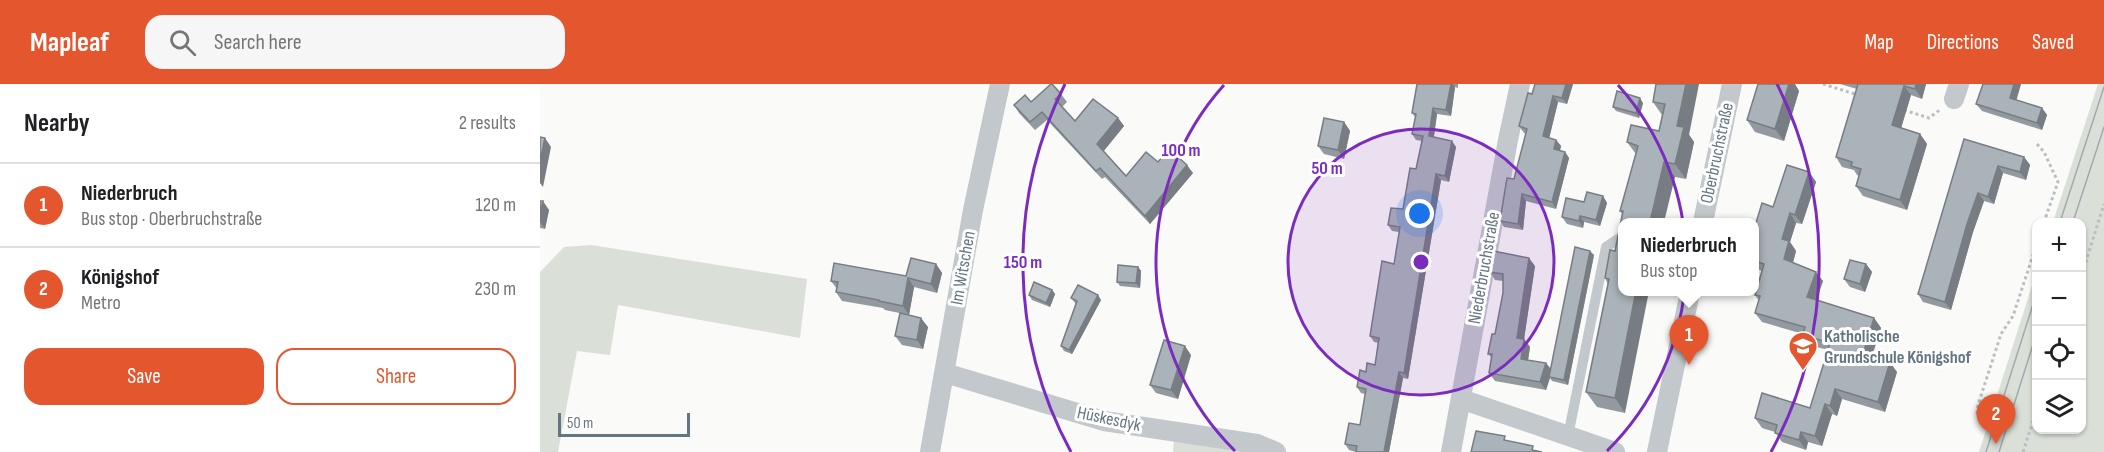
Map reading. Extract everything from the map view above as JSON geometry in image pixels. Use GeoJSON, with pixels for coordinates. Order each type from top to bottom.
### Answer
{"type":"FeatureCollection","features":[{"type":"Feature","properties":{"kind":"street","name":"Im Witschen"},"geometry":{"type":"LineString","coordinates":[[930,452],[974,210],[1000,84]]}},
{"type":"Feature","properties":{"kind":"street","name":"Niederbruchstraße"},"geometry":{"type":"LineString","coordinates":[[1451,452],[1520,84]]}},
{"type":"Feature","properties":{"kind":"street","name":"Oberbruchstraße"},"geometry":{"type":"LineString","coordinates":[[1704,218],[1732,84]]}},
{"type":"Feature","properties":{"kind":"street"},"geometry":{"type":"LineString","coordinates":[[1657,452],[1688,296]]}},
{"type":"Feature","properties":{"kind":"street","name":"Hüskesdyk"},"geometry":{"type":"LineString","coordinates":[[945,373],[1104,421],[1257,444],[1276,452]]}},
{"type":"Feature","properties":{"kind":"street"},"geometry":{"type":"LineString","coordinates":[[1461,399],[1615,452]]}},
{"type":"Feature","properties":{"kind":"lane"},"geometry":{"type":"LineString","coordinates":[[1568,436],[1606,247],[1618,239]]}},
{"type":"Feature","properties":{"kind":"path"},"geometry":{"type":"LineString","coordinates":[[1826,84],[1861,96]]}},
{"type":"Feature","properties":{"kind":"path"},"geometry":{"type":"LineString","coordinates":[[1895,107],[1929,118],[1957,91]]}},
{"type":"Feature","properties":{"kind":"path"},"geometry":{"type":"LineString","coordinates":[[2037,144],[2044,152],[2058,182],[2045,218]]}},
{"type":"Feature","properties":{"kind":"path"},"geometry":{"type":"LineString","coordinates":[[2083,272],[2104,204]]}},
{"type":"Feature","properties":{"kind":"path"},"geometry":{"type":"LineString","coordinates":[[1977,414],[2001,334],[2013,316],[2032,261]]}},
{"type":"Feature","properties":{"kind":"path"},"geometry":{"type":"LineString","coordinates":[[2023,452],[2032,426]]}},
{"type":"Feature","properties":{"kind":"shaded area"},"geometry":{"type":"Polygon","coordinates":[[[2098,84],[2104,84],[2104,452],[1979,452],[2032,286],[2032,434],[2086,434],[2086,218],[2054,218],[2098,84]]]}},
{"type":"Feature","properties":{"kind":"shaded area"},"geometry":{"type":"Polygon","coordinates":[[[591,245],[807,279],[800,338],[618,305],[610,355],[577,351],[558,452],[540,452],[540,272],[564,247],[591,245]]]}},
{"type":"Feature","properties":{"kind":"shaded area"},"geometry":{"type":"Polygon","coordinates":[[[1174,440],[1248,452],[1173,452],[1174,440]]]}},
{"type":"Feature","properties":{"kind":"building"},"geometry":{"type":"Polygon","coordinates":[[[1051,84],[1061,94],[1055,99],[1075,121],[1093,99],[1118,118],[1097,144],[1126,176],[1146,152],[1158,162],[1169,149],[1187,165],[1145,216],[1100,168],[1096,171],[1042,112],[1030,122],[1014,105],[1025,95],[1031,102],[1051,84]]]}},
{"type":"Feature","properties":{"kind":"building"},"geometry":{"type":"Polygon","coordinates":[[[1417,84],[1451,84],[1446,110],[1433,108],[1429,136],[1452,141],[1445,176],[1436,174],[1404,373],[1399,372],[1384,452],[1356,452],[1357,446],[1345,444],[1349,423],[1360,425],[1366,389],[1357,387],[1360,370],[1366,372],[1367,363],[1375,365],[1379,338],[1370,336],[1382,261],[1394,264],[1400,227],[1388,225],[1391,208],[1403,209],[1410,168],[1416,169],[1423,136],[1412,134],[1416,114],[1412,113],[1417,84]]]}},
{"type":"Feature","properties":{"kind":"building"},"geometry":{"type":"Polygon","coordinates":[[[1535,84],[1566,84],[1562,98],[1553,96],[1543,136],[1556,140],[1554,149],[1565,152],[1552,202],[1522,194],[1518,224],[1500,221],[1507,178],[1514,179],[1527,129],[1519,126],[1528,93],[1532,94],[1535,84]]]}},
{"type":"Feature","properties":{"kind":"building"},"geometry":{"type":"Polygon","coordinates":[[[1656,84],[1686,84],[1677,126],[1684,127],[1675,164],[1664,162],[1651,218],[1622,218],[1623,211],[1620,211],[1638,146],[1627,142],[1631,125],[1659,131],[1665,104],[1653,102],[1656,84]]]}},
{"type":"Feature","properties":{"kind":"building"},"geometry":{"type":"Polygon","coordinates":[[[1758,84],[1789,84],[1775,129],[1747,120],[1758,84]]]}},
{"type":"Feature","properties":{"kind":"building"},"geometry":{"type":"Polygon","coordinates":[[[1858,84],[1916,84],[1915,89],[1904,86],[1892,125],[1920,134],[1900,200],[1856,186],[1861,169],[1851,166],[1852,162],[1836,157],[1858,84]]]}},
{"type":"Feature","properties":{"kind":"building"},"geometry":{"type":"Polygon","coordinates":[[[1983,84],[2014,84],[2010,98],[2042,108],[2037,123],[1976,104],[1983,84]]]}},
{"type":"Feature","properties":{"kind":"building"},"geometry":{"type":"Polygon","coordinates":[[[1617,91],[1640,98],[1636,113],[1613,107],[1617,91]]]}},
{"type":"Feature","properties":{"kind":"building"},"geometry":{"type":"Polygon","coordinates":[[[1324,118],[1344,122],[1338,150],[1318,146],[1324,118]]]}},
{"type":"Feature","properties":{"kind":"building"},"geometry":{"type":"Polygon","coordinates":[[[540,137],[545,138],[540,161],[540,137]]]}},
{"type":"Feature","properties":{"kind":"building"},"geometry":{"type":"Polygon","coordinates":[[[1964,139],[2024,157],[2020,172],[1998,166],[1988,197],[1978,193],[1945,302],[1918,294],[1964,139]]]}},
{"type":"Feature","properties":{"kind":"building"},"geometry":{"type":"Polygon","coordinates":[[[1787,165],[1809,172],[1795,215],[1790,213],[1782,239],[1789,241],[1784,259],[1816,272],[1807,297],[1874,318],[1863,354],[1890,362],[1878,402],[1835,389],[1830,406],[1825,404],[1815,436],[1801,432],[1799,440],[1775,433],[1777,425],[1755,418],[1762,393],[1810,408],[1830,343],[1803,335],[1805,327],[1755,313],[1760,296],[1759,281],[1764,264],[1759,262],[1757,218],[1762,203],[1773,207],[1787,165]]]}},
{"type":"Feature","properties":{"kind":"building"},"geometry":{"type":"Polygon","coordinates":[[[1587,192],[1603,196],[1596,220],[1580,216],[1579,221],[1562,217],[1566,198],[1584,202],[1587,192]]]}},
{"type":"Feature","properties":{"kind":"building"},"geometry":{"type":"Polygon","coordinates":[[[1618,236],[1618,296],[1635,296],[1615,398],[1586,392],[1609,279],[1605,278],[1610,250],[1615,251],[1618,236]]]}},
{"type":"Feature","properties":{"kind":"building"},"geometry":{"type":"Polygon","coordinates":[[[1575,247],[1590,251],[1564,380],[1549,377],[1575,247]]]}},
{"type":"Feature","properties":{"kind":"building"},"geometry":{"type":"Polygon","coordinates":[[[1493,251],[1529,258],[1517,338],[1524,339],[1521,359],[1546,363],[1540,382],[1489,373],[1492,354],[1488,354],[1492,334],[1495,334],[1503,293],[1503,274],[1490,272],[1493,251]]]}},
{"type":"Feature","properties":{"kind":"building"},"geometry":{"type":"Polygon","coordinates":[[[911,258],[936,264],[931,284],[908,278],[903,306],[836,292],[838,282],[831,281],[834,263],[906,276],[911,258]]]}},
{"type":"Feature","properties":{"kind":"building"},"geometry":{"type":"Polygon","coordinates":[[[1850,260],[1866,264],[1860,284],[1844,279],[1850,260]]]}},
{"type":"Feature","properties":{"kind":"building"},"geometry":{"type":"Polygon","coordinates":[[[1118,265],[1138,267],[1136,283],[1117,282],[1118,265]]]}},
{"type":"Feature","properties":{"kind":"building"},"geometry":{"type":"Polygon","coordinates":[[[1034,282],[1052,290],[1046,303],[1029,295],[1034,282]]]}},
{"type":"Feature","properties":{"kind":"building"},"geometry":{"type":"Polygon","coordinates":[[[1078,285],[1098,295],[1069,350],[1061,346],[1077,301],[1071,298],[1078,285]]]}},
{"type":"Feature","properties":{"kind":"building"},"geometry":{"type":"Polygon","coordinates":[[[900,313],[921,318],[917,340],[895,336],[900,313]]]}},
{"type":"Feature","properties":{"kind":"building"},"geometry":{"type":"Polygon","coordinates":[[[1164,340],[1185,346],[1171,390],[1150,385],[1164,340]]]}},
{"type":"Feature","properties":{"kind":"building"},"geometry":{"type":"Polygon","coordinates":[[[1476,431],[1505,436],[1504,440],[1533,446],[1532,450],[1542,452],[1471,452],[1476,431]]]}},
{"type":"Feature","properties":{"kind":"tram line"},"geometry":{"type":"LineString","coordinates":[[2061,218],[2104,87]]}},
{"type":"Feature","properties":{"kind":"tram line"},"geometry":{"type":"LineString","coordinates":[[2074,218],[2104,127]]}},
{"type":"Feature","properties":{"kind":"tram line"},"geometry":{"type":"LineString","coordinates":[[1986,452],[2032,308]]}},
{"type":"Feature","properties":{"kind":"tram line"},"geometry":{"type":"LineString","coordinates":[[1999,452],[2032,348]]}},
{"type":"Feature","properties":{"kind":"place","name":"Niederbruch"},"geometry":{"type":"Point","coordinates":[1689,365]}},
{"type":"Feature","properties":{"kind":"place","name":"Katholische Grundschule Königshof"},"geometry":{"type":"Point","coordinates":[1803,372]}},
{"type":"Feature","properties":{"kind":"place","name":"Königshof"},"geometry":{"type":"Point","coordinates":[1996,444]}}]}
